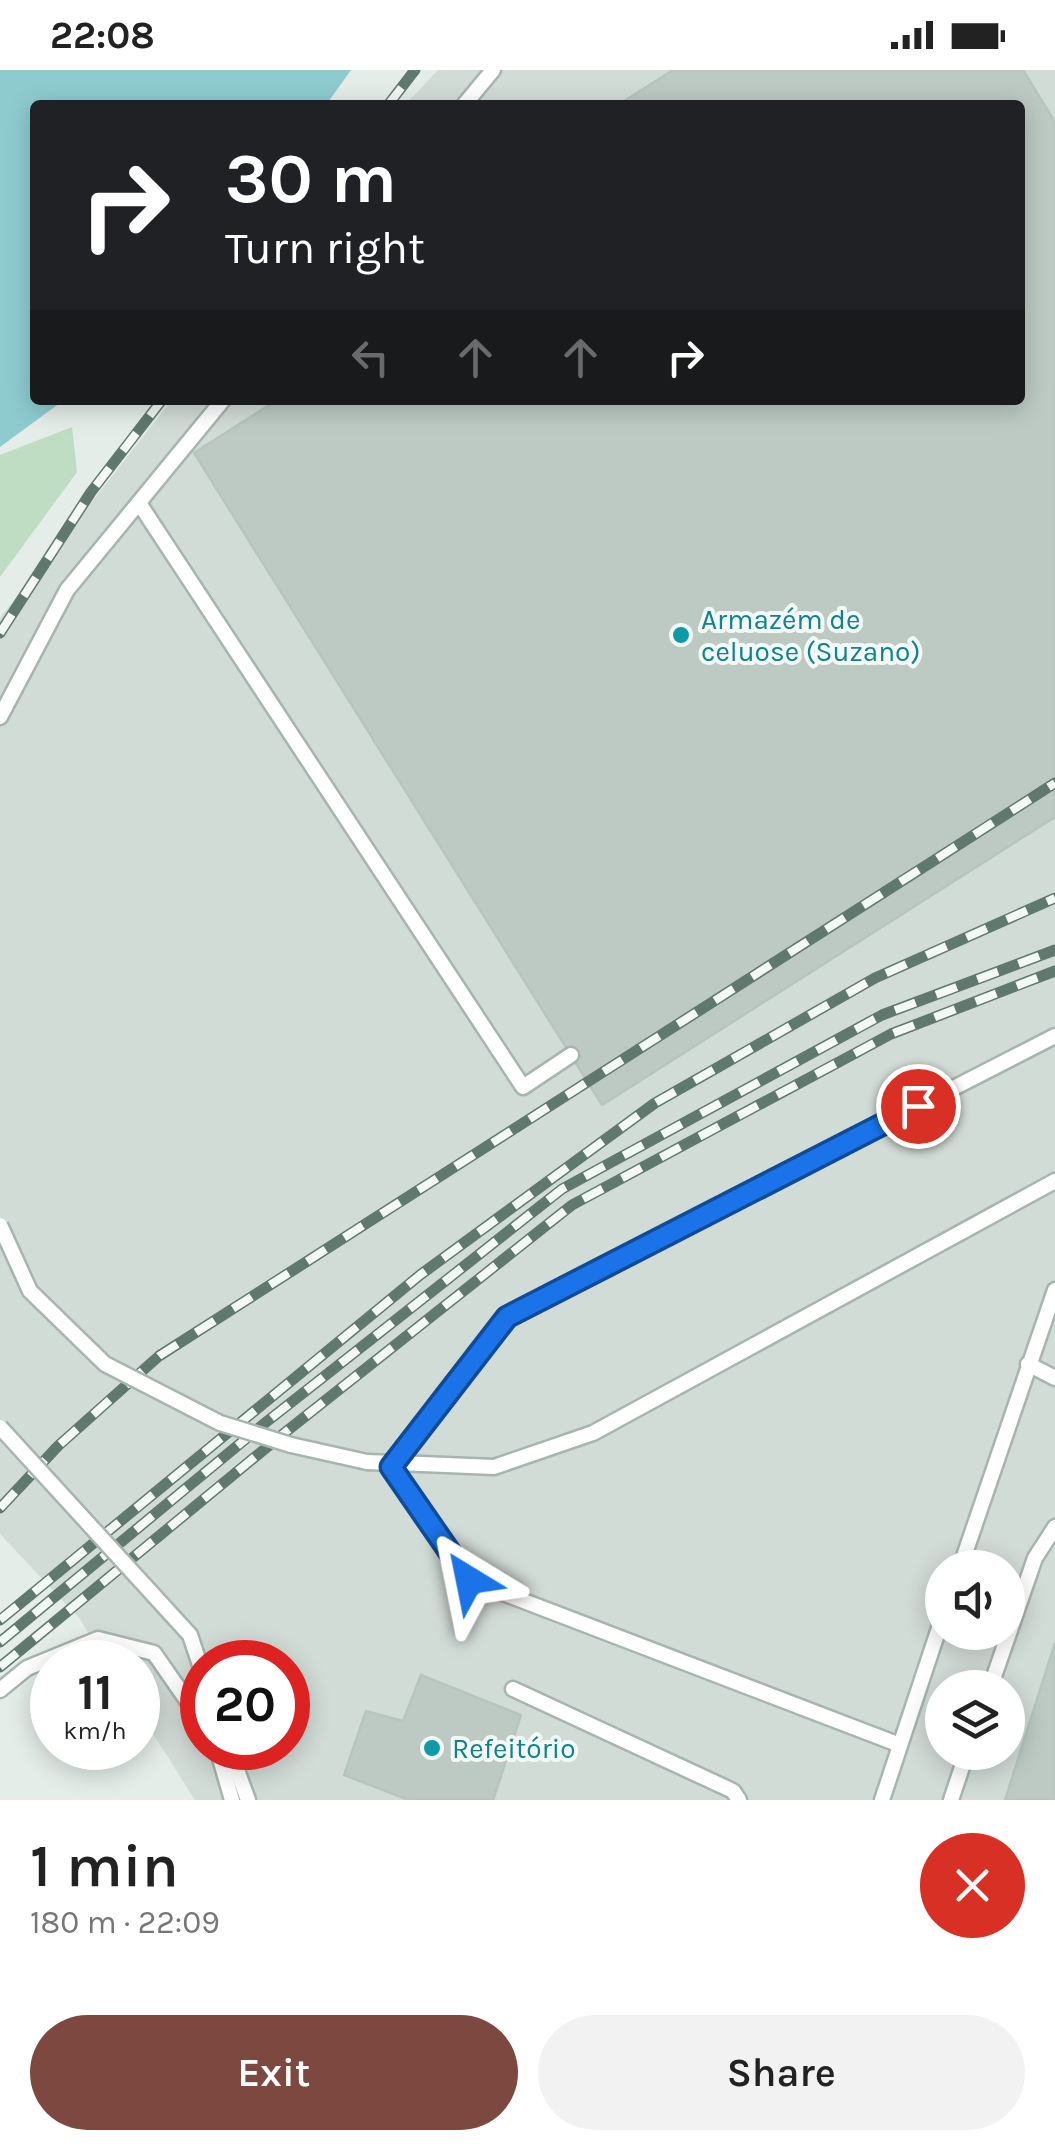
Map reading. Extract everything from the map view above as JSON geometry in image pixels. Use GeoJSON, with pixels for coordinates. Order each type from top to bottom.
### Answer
{"type":"FeatureCollection","features":[{"type":"Feature","properties":{"kind":"lane"},"geometry":{"type":"LineString","coordinates":[[468,100],[492,70]]}},
{"type":"Feature","properties":{"kind":"lane"},"geometry":{"type":"LineString","coordinates":[[0,717],[67,590],[219,405]]}},
{"type":"Feature","properties":{"kind":"lane"},"geometry":{"type":"LineString","coordinates":[[139,503],[523,1087],[571,1055]]}},
{"type":"Feature","properties":{"kind":"lane"},"geometry":{"type":"LineString","coordinates":[[900,1745],[469,1580],[391,1467],[507,1317],[1055,1036]]}},
{"type":"Feature","properties":{"kind":"lane"},"geometry":{"type":"LineString","coordinates":[[0,1225],[30,1292],[105,1364],[220,1423],[359,1462],[494,1467],[593,1434],[1055,1181]]}},
{"type":"Feature","properties":{"kind":"lane"},"geometry":{"type":"LineString","coordinates":[[966,1550],[1055,1290]]}},
{"type":"Feature","properties":{"kind":"lane"},"geometry":{"type":"LineString","coordinates":[[1028,1364],[1055,1378]]}},
{"type":"Feature","properties":{"kind":"lane"},"geometry":{"type":"LineString","coordinates":[[0,1427],[192,1640]]}},
{"type":"Feature","properties":{"kind":"lane"},"geometry":{"type":"LineString","coordinates":[[996,1670],[1035,1558],[1055,1527]]}},
{"type":"Feature","properties":{"kind":"lane"},"geometry":{"type":"LineString","coordinates":[[0,1690],[26,1668],[98,1638],[154,1653],[180,1690]]}},
{"type":"Feature","properties":{"kind":"lane"},"geometry":{"type":"LineString","coordinates":[[882,1800],[932,1650]]}},
{"type":"Feature","properties":{"kind":"lane"},"geometry":{"type":"LineString","coordinates":[[514,1688],[733,1791],[739,1800]]}},
{"type":"Feature","properties":{"kind":"lane"},"geometry":{"type":"LineString","coordinates":[[223,1770],[232,1800]]}},
{"type":"Feature","properties":{"kind":"lane"},"geometry":{"type":"LineString","coordinates":[[237,1770],[248,1800]]}},
{"type":"Feature","properties":{"kind":"lane"},"geometry":{"type":"LineString","coordinates":[[950,1800],[961,1770]]}},
{"type":"Feature","properties":{"kind":"shaded area"},"geometry":{"type":"Polygon","coordinates":[[[438,70],[1055,70],[1055,1800],[195,1800],[160,1745],[160,1640],[93,1640],[80,1619],[0,1534],[0,618],[168,405],[1025,405],[1025,100],[410,100],[438,70]]]}},
{"type":"Feature","properties":{"kind":"green space"},"geometry":{"type":"Polygon","coordinates":[[[72,427],[77,472],[0,577],[0,455],[72,427]]]}},
{"type":"Feature","properties":{"kind":"water"},"geometry":{"type":"Polygon","coordinates":[[[0,70],[351,70],[330,100],[30,100],[30,405],[57,405],[0,447],[0,70]]]}},
{"type":"Feature","properties":{"kind":"building","name":"Armazém de celuose (Suzano)"},"geometry":{"type":"Polygon","coordinates":[[[673,70],[1023,70],[1055,122],[1055,817],[602,1105],[194,453],[269,405],[1025,405],[1025,100],[626,100],[673,70]]]}},
{"type":"Feature","properties":{"kind":"building"},"geometry":{"type":"Polygon","coordinates":[[[1055,1643],[1055,1800],[1005,1800],[1015,1770],[1025,1770],[1025,1737],[1055,1643]]]}},
{"type":"Feature","properties":{"kind":"building","name":"Refeitório"},"geometry":{"type":"Polygon","coordinates":[[[421,1675],[521,1715],[493,1800],[409,1800],[344,1775],[366,1711],[403,1721],[421,1675]]]}},
{"type":"Feature","properties":{"kind":"railway"},"geometry":{"type":"LineString","coordinates":[[392,100],[415,70]]}},
{"type":"Feature","properties":{"kind":"railway"},"geometry":{"type":"LineString","coordinates":[[0,633],[91,492],[158,405]]}},
{"type":"Feature","properties":{"kind":"railway"},"geometry":{"type":"LineString","coordinates":[[0,1508],[58,1446],[159,1356],[1055,783]]}},
{"type":"Feature","properties":{"kind":"railway"},"geometry":{"type":"LineString","coordinates":[[0,1620],[420,1275],[655,1103],[875,978],[1055,898]]}},
{"type":"Feature","properties":{"kind":"railway"},"geometry":{"type":"LineString","coordinates":[[0,1642],[265,1423],[562,1189],[882,1015],[1055,950]]}},
{"type":"Feature","properties":{"kind":"railway"},"geometry":{"type":"LineString","coordinates":[[0,1667],[278,1438],[572,1205],[891,1034],[1055,971]]}},
{"type":"Feature","properties":{"kind":"place","name":"Armazém de celuose (Suzano)"},"geometry":{"type":"Point","coordinates":[681,635]}},
{"type":"Feature","properties":{"kind":"place","name":"Refeitório"},"geometry":{"type":"Point","coordinates":[432,1748]}},
{"type":"Feature","properties":{"kind":"route"},"geometry":{"type":"LineString","coordinates":[[469,1580],[391,1467],[507,1317],[918,1106]]}}]}
